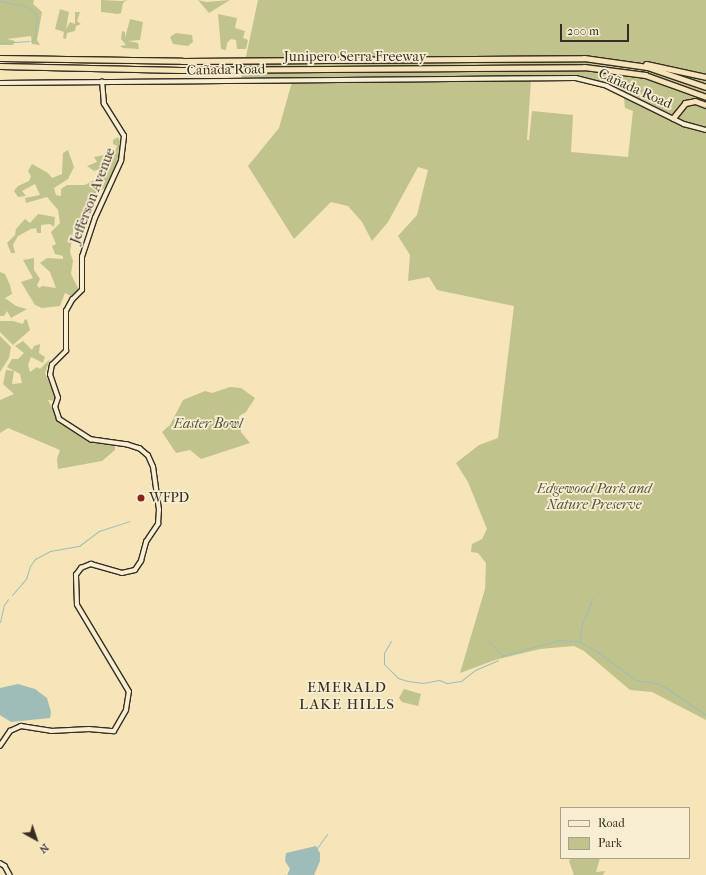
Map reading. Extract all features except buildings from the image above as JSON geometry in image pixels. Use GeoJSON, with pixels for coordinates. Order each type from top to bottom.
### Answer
{"type":"FeatureCollection","features":[{"type":"Feature","properties":{"kind":"highway","name":"Junipero Serra Freeway"},"geometry":{"type":"LineString","coordinates":[[0,58],[176,61],[564,58],[610,60],[660,70],[706,87]]}},
{"type":"Feature","properties":{"kind":"highway"},"geometry":{"type":"LineString","coordinates":[[610,60],[657,65],[706,77]]}},
{"type":"Feature","properties":{"kind":"highway","name":"Junipero Serra Freeway"},"geometry":{"type":"LineString","coordinates":[[0,66],[175,70],[584,67],[645,75],[706,97]]}},
{"type":"Feature","properties":{"kind":"highway"},"geometry":{"type":"LineString","coordinates":[[673,118],[685,103],[695,101],[706,104]]}},
{"type":"Feature","properties":{"kind":"street","name":"Cañada Road"},"geometry":{"type":"LineString","coordinates":[[0,83],[576,78],[607,86],[673,118],[706,130]]}},
{"type":"Feature","properties":{"kind":"street","name":"Jefferson Avenue"},"geometry":{"type":"LineString","coordinates":[[0,746],[10,731],[21,726],[51,731],[89,729],[114,731],[126,710],[129,692],[77,605],[76,575],[81,568],[91,564],[122,573],[135,570],[141,561],[146,542],[158,524],[159,510],[152,467],[148,456],[140,449],[128,445],[91,440],[59,419],[55,407],[58,398],[50,375],[52,365],[66,351],[66,311],[72,300],[82,290],[82,257],[94,218],[115,175],[123,150],[124,136],[104,104],[102,82]]}},
{"type":"Feature","properties":{"kind":"street"},"geometry":{"type":"LineString","coordinates":[[0,863],[5,866],[10,875]]}},
{"type":"Feature","properties":{"kind":"green space"},"geometry":{"type":"Polygon","coordinates":[[[0,0],[34,0],[33,4],[42,12],[37,40],[40,45],[32,44],[31,36],[7,39],[15,41],[13,45],[0,45],[0,0]]]}},
{"type":"Feature","properties":{"kind":"green space"},"geometry":{"type":"Polygon","coordinates":[[[101,0],[127,0],[123,3],[121,13],[118,14],[101,12],[101,0]]]}},
{"type":"Feature","properties":{"kind":"green space"},"geometry":{"type":"Polygon","coordinates":[[[198,0],[206,2],[230,0],[209,13],[198,0]]]}},
{"type":"Feature","properties":{"kind":"green space","name":"Edgewood Park and Nature Preserve"},"geometry":{"type":"Polygon","coordinates":[[[258,0],[706,0],[706,720],[652,692],[630,690],[584,651],[574,646],[540,649],[495,660],[460,673],[485,589],[486,563],[478,553],[471,552],[472,544],[482,539],[487,529],[468,482],[456,463],[479,445],[498,438],[514,306],[437,290],[429,277],[408,281],[410,255],[398,236],[417,215],[428,170],[418,167],[388,222],[372,241],[362,222],[348,206],[331,202],[294,239],[248,166],[279,128],[292,82],[531,80],[527,140],[529,140],[532,111],[573,115],[571,152],[628,157],[633,111],[625,108],[624,98],[665,117],[666,115],[607,86],[587,79],[241,80],[258,0]]]}},
{"type":"Feature","properties":{"kind":"green space"},"geometry":{"type":"Polygon","coordinates":[[[60,9],[69,12],[66,29],[70,22],[75,24],[75,12],[80,12],[77,21],[81,24],[76,26],[75,31],[67,33],[66,39],[63,38],[64,32],[55,29],[60,9]]]}},
{"type":"Feature","properties":{"kind":"green space"},"geometry":{"type":"Polygon","coordinates":[[[218,14],[237,18],[235,28],[245,31],[243,38],[248,40],[246,49],[237,49],[236,40],[231,39],[227,43],[226,50],[221,49],[218,14]]]}},
{"type":"Feature","properties":{"kind":"green space"},"geometry":{"type":"Polygon","coordinates":[[[130,19],[143,22],[140,40],[128,41],[138,43],[139,49],[123,48],[120,46],[126,45],[121,39],[122,31],[125,32],[125,38],[130,19]]]}},
{"type":"Feature","properties":{"kind":"green space"},"geometry":{"type":"Polygon","coordinates":[[[176,33],[192,35],[193,42],[188,46],[173,44],[170,37],[176,33]]]}},
{"type":"Feature","properties":{"kind":"green space"},"geometry":{"type":"Polygon","coordinates":[[[118,137],[122,146],[119,161],[112,188],[107,198],[103,198],[105,188],[98,192],[97,190],[102,176],[100,169],[94,171],[87,166],[97,162],[94,157],[104,155],[107,158],[107,164],[109,164],[117,146],[113,144],[113,140],[118,137]]]}},
{"type":"Feature","properties":{"kind":"green space"},"geometry":{"type":"Polygon","coordinates":[[[68,150],[74,167],[68,179],[54,188],[56,195],[61,196],[61,189],[67,185],[85,185],[94,180],[97,198],[87,224],[74,224],[70,252],[73,261],[71,274],[79,290],[73,297],[65,293],[60,306],[42,308],[35,305],[21,282],[33,278],[23,260],[34,258],[34,270],[40,279],[37,285],[39,288],[42,286],[56,288],[50,272],[40,263],[47,258],[63,259],[63,256],[55,254],[52,246],[56,244],[51,232],[60,223],[58,210],[47,197],[26,203],[25,198],[40,195],[35,184],[22,191],[26,196],[18,197],[14,191],[18,186],[29,181],[31,176],[28,171],[32,164],[48,173],[52,178],[62,174],[63,153],[68,150]]]}},
{"type":"Feature","properties":{"kind":"green space"},"geometry":{"type":"Polygon","coordinates":[[[38,214],[55,217],[54,227],[50,224],[41,225],[41,233],[37,233],[36,228],[18,236],[13,245],[15,253],[11,253],[7,243],[15,235],[16,229],[25,219],[30,223],[38,214]]]}},
{"type":"Feature","properties":{"kind":"green space"},"geometry":{"type":"Polygon","coordinates":[[[0,272],[5,274],[12,294],[5,298],[16,306],[27,309],[11,318],[7,311],[4,316],[0,316],[0,272]]]}},
{"type":"Feature","properties":{"kind":"green space"},"geometry":{"type":"Polygon","coordinates":[[[25,319],[27,320],[30,330],[13,345],[0,332],[0,321],[13,321],[23,324],[25,319]]]}},
{"type":"Feature","properties":{"kind":"green space"},"geometry":{"type":"Polygon","coordinates":[[[0,336],[11,347],[9,358],[0,372],[0,336]]]}},
{"type":"Feature","properties":{"kind":"green space"},"geometry":{"type":"Polygon","coordinates":[[[23,341],[32,350],[34,346],[40,344],[39,353],[45,357],[43,363],[31,357],[28,365],[30,372],[37,367],[40,369],[50,359],[45,373],[57,401],[48,400],[58,420],[88,442],[115,446],[115,450],[102,461],[58,469],[57,459],[60,450],[8,428],[0,433],[0,400],[14,394],[3,384],[6,370],[14,371],[12,384],[22,383],[20,374],[7,367],[12,359],[18,359],[24,353],[15,346],[23,341]]]}},
{"type":"Feature","properties":{"kind":"green space","name":"Easter Bowl"},"geometry":{"type":"Polygon","coordinates":[[[230,387],[241,388],[255,398],[246,412],[239,416],[241,432],[250,443],[201,459],[190,450],[176,453],[162,432],[170,425],[183,400],[205,391],[212,393],[230,387]]]}},
{"type":"Feature","properties":{"kind":"green space"},"geometry":{"type":"Polygon","coordinates":[[[404,689],[421,694],[418,706],[402,702],[399,698],[404,689]]]}},
{"type":"Feature","properties":{"kind":"green space"},"geometry":{"type":"Polygon","coordinates":[[[571,859],[600,859],[596,872],[605,871],[603,875],[574,875],[569,861],[571,859]]]}},
{"type":"Feature","properties":{"kind":"water"},"geometry":{"type":"Polygon","coordinates":[[[18,684],[35,689],[47,698],[51,712],[50,718],[11,722],[0,715],[0,688],[18,684]]]}},
{"type":"Feature","properties":{"kind":"water"},"geometry":{"type":"Polygon","coordinates":[[[316,846],[320,853],[320,861],[314,875],[287,875],[290,869],[285,861],[286,853],[316,846]]]}},
{"type":"Feature","properties":{"kind":"waterway"},"geometry":{"type":"LineString","coordinates":[[0,1],[25,6],[33,11],[37,17],[35,37],[31,41]]}},
{"type":"Feature","properties":{"kind":"waterway"},"geometry":{"type":"LineString","coordinates":[[0,43],[29,41]]}},
{"type":"Feature","properties":{"kind":"waterway"},"geometry":{"type":"LineString","coordinates":[[12,595],[26,579],[30,566],[35,559],[50,551],[79,546],[99,531],[129,521]]}},
{"type":"Feature","properties":{"kind":"waterway"},"geometry":{"type":"LineString","coordinates":[[580,641],[581,627],[593,598]]}},
{"type":"Feature","properties":{"kind":"waterway"},"geometry":{"type":"LineString","coordinates":[[0,622],[4,605],[8,599]]}},
{"type":"Feature","properties":{"kind":"waterway"},"geometry":{"type":"LineString","coordinates":[[501,656],[559,640],[577,641],[595,650],[636,680],[660,684],[706,715]]}},
{"type":"Feature","properties":{"kind":"waterway"},"geometry":{"type":"LineString","coordinates":[[391,641],[384,653],[384,664],[398,678],[408,681],[423,683],[439,680],[447,683],[461,681],[475,670],[498,660]]}},
{"type":"Feature","properties":{"kind":"waterway"},"geometry":{"type":"LineString","coordinates":[[488,641],[503,656]]}},
{"type":"Feature","properties":{"kind":"waterway"},"geometry":{"type":"LineString","coordinates":[[317,848],[327,834]]}},
{"type":"Feature","properties":{"kind":"place","name":"WFPD"},"geometry":{"type":"Point","coordinates":[141,498]}},
{"type":"Feature","properties":{"kind":"district","name":"EMERALD LAKE HILLS"},"geometry":{"type":"Point","coordinates":[347,696]}}]}
